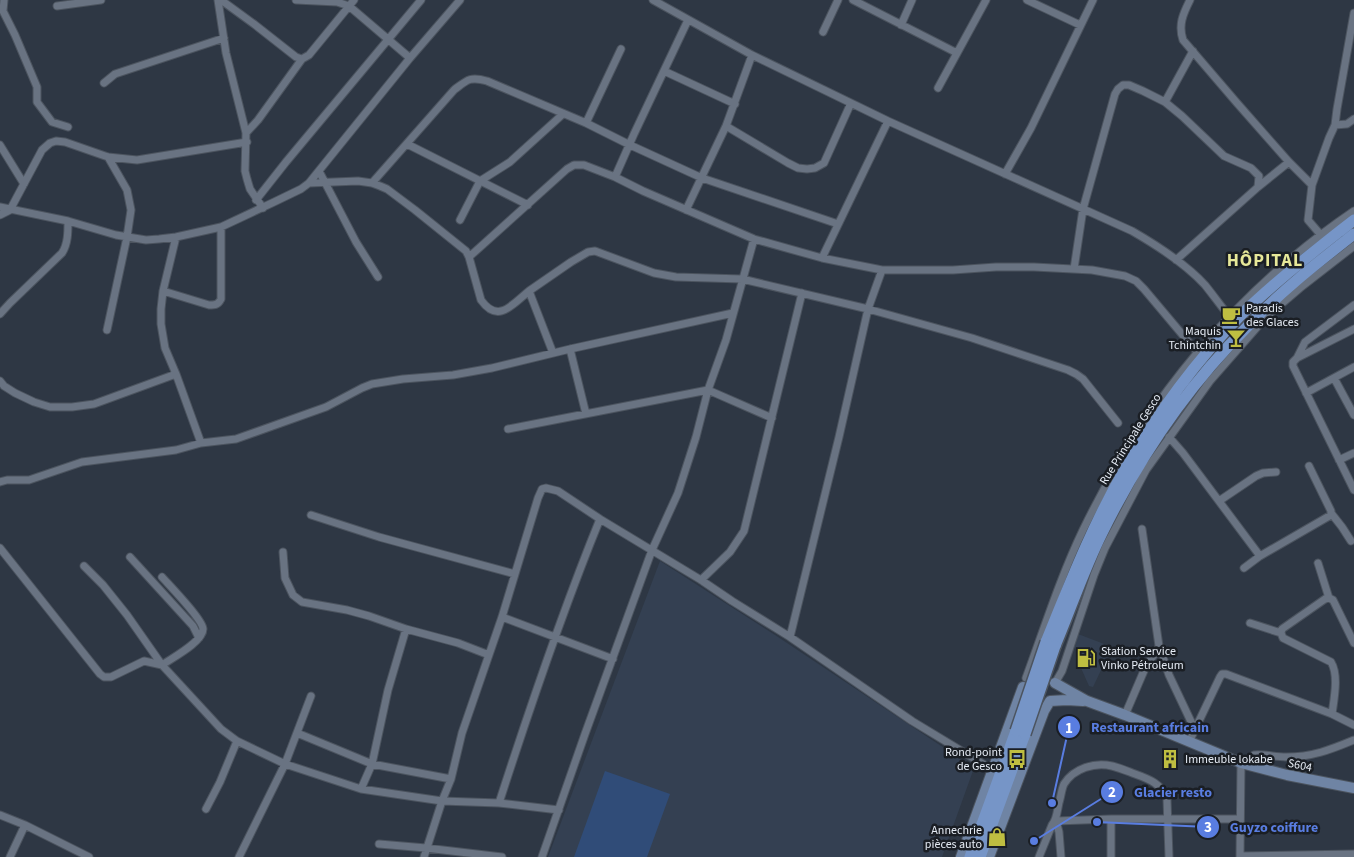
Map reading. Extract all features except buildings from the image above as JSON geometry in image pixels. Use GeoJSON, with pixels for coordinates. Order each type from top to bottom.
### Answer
{"type":"FeatureCollection","features":[{"type":"Feature","properties":{"kind":"main road","name":"Rue Principale Gesco"},"geometry":{"type":"LineString","coordinates":[[989,819],[1083,551],[1104,508],[1141,442],[1178,389],[1242,315],[1288,273],[1354,220]]}},
{"type":"Feature","properties":{"kind":"main road","name":"Rue Principale Gesco"},"geometry":{"type":"LineString","coordinates":[[1051,644],[1101,534],[1132,477],[1186,396],[1247,326],[1295,282],[1354,234]]}},
{"type":"Feature","properties":{"kind":"main road"},"geometry":{"type":"LineString","coordinates":[[970,857],[989,819]]}},
{"type":"Feature","properties":{"kind":"main road"},"geometry":{"type":"LineString","coordinates":[[980,857],[989,819]]}},
{"type":"Feature","properties":{"kind":"street"},"geometry":{"type":"LineString","coordinates":[[4,0],[3,11],[16,35],[37,87],[37,102],[52,122],[68,127]]}},
{"type":"Feature","properties":{"kind":"street"},"geometry":{"type":"LineString","coordinates":[[57,6],[101,0]]}},
{"type":"Feature","properties":{"kind":"street"},"geometry":{"type":"LineString","coordinates":[[220,0],[227,60],[246,133],[245,171],[250,189],[262,208]]}},
{"type":"Feature","properties":{"kind":"street"},"geometry":{"type":"LineString","coordinates":[[220,0],[296,57],[302,59]]}},
{"type":"Feature","properties":{"kind":"street"},"geometry":{"type":"LineString","coordinates":[[296,0],[352,3],[410,58]]}},
{"type":"Feature","properties":{"kind":"street"},"geometry":{"type":"LineString","coordinates":[[256,200],[421,0]]}},
{"type":"Feature","properties":{"kind":"street"},"geometry":{"type":"LineString","coordinates":[[0,207],[68,221],[116,235],[146,240],[176,237],[221,227],[301,189],[309,183],[410,58],[460,0]]}},
{"type":"Feature","properties":{"kind":"street"},"geometry":{"type":"LineString","coordinates":[[653,0],[752,55],[888,121],[1145,238],[1176,260],[1204,285],[1229,316]]}},
{"type":"Feature","properties":{"kind":"street"},"geometry":{"type":"LineString","coordinates":[[823,32],[838,0]]}},
{"type":"Feature","properties":{"kind":"street"},"geometry":{"type":"LineString","coordinates":[[853,0],[957,53]]}},
{"type":"Feature","properties":{"kind":"street"},"geometry":{"type":"LineString","coordinates":[[901,25],[912,0]]}},
{"type":"Feature","properties":{"kind":"street"},"geometry":{"type":"LineString","coordinates":[[938,88],[986,0]]}},
{"type":"Feature","properties":{"kind":"street"},"geometry":{"type":"LineString","coordinates":[[1026,0],[1080,25]]}},
{"type":"Feature","properties":{"kind":"street"},"geometry":{"type":"LineString","coordinates":[[1005,174],[1031,128],[1093,0]]}},
{"type":"Feature","properties":{"kind":"street"},"geometry":{"type":"LineString","coordinates":[[1190,0],[1180,21],[1183,40],[1289,162],[1312,185]]}},
{"type":"Feature","properties":{"kind":"street"},"geometry":{"type":"LineString","coordinates":[[246,133],[258,120],[302,59],[309,55],[352,3]]}},
{"type":"Feature","properties":{"kind":"street"},"geometry":{"type":"LineString","coordinates":[[1320,234],[1308,220],[1312,185],[1335,125],[1354,14]]}},
{"type":"Feature","properties":{"kind":"street"},"geometry":{"type":"LineString","coordinates":[[616,177],[688,20]]}},
{"type":"Feature","properties":{"kind":"street"},"geometry":{"type":"LineString","coordinates":[[104,83],[114,74],[224,38]]}},
{"type":"Feature","properties":{"kind":"street"},"geometry":{"type":"LineString","coordinates":[[586,123],[622,49]]}},
{"type":"Feature","properties":{"kind":"street"},"geometry":{"type":"LineString","coordinates":[[1164,102],[1193,51]]}},
{"type":"Feature","properties":{"kind":"street"},"geometry":{"type":"LineString","coordinates":[[686,210],[726,126],[752,55]]}},
{"type":"Feature","properties":{"kind":"street"},"geometry":{"type":"LineString","coordinates":[[664,72],[735,104]]}},
{"type":"Feature","properties":{"kind":"street"},"geometry":{"type":"LineString","coordinates":[[372,183],[454,90],[471,78],[487,81],[586,123],[702,178],[838,224]]}},
{"type":"Feature","properties":{"kind":"street"},"geometry":{"type":"LineString","coordinates":[[1074,269],[1083,209],[1118,89],[1123,85],[1143,90],[1164,102],[1182,116],[1224,156],[1251,168],[1259,176],[1258,187]]}},
{"type":"Feature","properties":{"kind":"street"},"geometry":{"type":"LineString","coordinates":[[726,126],[798,168],[815,168],[824,163],[851,103]]}},
{"type":"Feature","properties":{"kind":"street"},"geometry":{"type":"LineString","coordinates":[[460,220],[480,181],[510,162],[564,114]]}},
{"type":"Feature","properties":{"kind":"street"},"geometry":{"type":"LineString","coordinates":[[1335,125],[1347,124],[1354,119]]}},
{"type":"Feature","properties":{"kind":"street"},"geometry":{"type":"LineString","coordinates":[[822,258],[888,121]]}},
{"type":"Feature","properties":{"kind":"street"},"geometry":{"type":"LineString","coordinates":[[0,216],[10,210],[42,150],[50,143],[56,141],[71,143],[108,157],[123,159],[143,159],[247,142]]}},
{"type":"Feature","properties":{"kind":"street"},"geometry":{"type":"LineString","coordinates":[[407,144],[528,205]]}},
{"type":"Feature","properties":{"kind":"street"},"geometry":{"type":"LineString","coordinates":[[0,145],[24,184]]}},
{"type":"Feature","properties":{"kind":"street"},"geometry":{"type":"LineString","coordinates":[[108,157],[127,190],[131,210],[108,330]]}},
{"type":"Feature","properties":{"kind":"street"},"geometry":{"type":"LineString","coordinates":[[1176,260],[1289,162]]}},
{"type":"Feature","properties":{"kind":"street"},"geometry":{"type":"LineString","coordinates":[[469,257],[567,169],[574,165],[584,164],[754,239],[822,258],[882,270],[953,270],[1015,267],[1074,269],[1125,276],[1144,289],[1197,352]]}},
{"type":"Feature","properties":{"kind":"street"},"geometry":{"type":"LineString","coordinates":[[319,171],[356,242],[378,277]]}},
{"type":"Feature","properties":{"kind":"street"},"geometry":{"type":"LineString","coordinates":[[309,183],[358,181],[372,183],[387,189],[466,251],[481,300],[491,311],[502,311],[571,262],[588,252],[595,251],[642,269],[664,275],[742,279],[868,309],[972,338],[1068,370],[1083,380],[1118,423]]}},
{"type":"Feature","properties":{"kind":"street"},"geometry":{"type":"LineString","coordinates":[[961,857],[1064,575],[1082,531],[1103,490],[1136,434],[1197,352],[1229,316],[1320,234],[1354,211]]}},
{"type":"Feature","properties":{"kind":"street"},"geometry":{"type":"LineString","coordinates":[[0,314],[65,249],[68,221]]}},
{"type":"Feature","properties":{"kind":"street"},"geometry":{"type":"LineString","coordinates":[[163,292],[209,305],[219,303],[221,299],[221,227]]}},
{"type":"Feature","properties":{"kind":"street"},"geometry":{"type":"LineString","coordinates":[[176,237],[163,292],[161,324],[165,348],[201,442]]}},
{"type":"Feature","properties":{"kind":"street"},"geometry":{"type":"LineString","coordinates":[[542,857],[652,550],[678,493],[696,437],[708,390],[726,340],[754,239]]}},
{"type":"Feature","properties":{"kind":"street"},"geometry":{"type":"LineString","coordinates":[[1055,683],[1062,671],[1105,548],[1146,470],[1210,381],[1266,317],[1354,246]]}},
{"type":"Feature","properties":{"kind":"street"},"geometry":{"type":"LineString","coordinates":[[790,637],[839,438],[868,309],[882,270]]}},
{"type":"Feature","properties":{"kind":"street"},"geometry":{"type":"LineString","coordinates":[[529,291],[553,353]]}},
{"type":"Feature","properties":{"kind":"street"},"geometry":{"type":"LineString","coordinates":[[701,580],[730,552],[744,531],[802,293]]}},
{"type":"Feature","properties":{"kind":"street"},"geometry":{"type":"LineString","coordinates":[[1354,305],[1305,342],[1293,362],[1293,366],[1354,490]]}},
{"type":"Feature","properties":{"kind":"street"},"geometry":{"type":"LineString","coordinates":[[0,482],[7,480],[29,480],[82,462],[176,450],[201,442],[236,439],[326,407],[362,388],[385,381],[474,372],[733,313]]}},
{"type":"Feature","properties":{"kind":"street"},"geometry":{"type":"LineString","coordinates":[[1297,358],[1354,329]]}},
{"type":"Feature","properties":{"kind":"street"},"geometry":{"type":"LineString","coordinates":[[570,349],[586,414]]}},
{"type":"Feature","properties":{"kind":"street"},"geometry":{"type":"LineString","coordinates":[[1306,393],[1354,367]]}},
{"type":"Feature","properties":{"kind":"street"},"geometry":{"type":"LineString","coordinates":[[0,381],[15,393],[34,402],[50,407],[72,407],[94,404],[176,374]]}},
{"type":"Feature","properties":{"kind":"street"},"geometry":{"type":"LineString","coordinates":[[1334,378],[1354,415]]}},
{"type":"Feature","properties":{"kind":"street"},"geometry":{"type":"LineString","coordinates":[[508,429],[708,390],[772,418]]}},
{"type":"Feature","properties":{"kind":"street"},"geometry":{"type":"LineString","coordinates":[[1169,438],[1183,453],[1260,556]]}},
{"type":"Feature","properties":{"kind":"street"},"geometry":{"type":"LineString","coordinates":[[1339,460],[1354,453]]}},
{"type":"Feature","properties":{"kind":"street"},"geometry":{"type":"LineString","coordinates":[[1309,466],[1331,513],[1351,541]]}},
{"type":"Feature","properties":{"kind":"street"},"geometry":{"type":"LineString","coordinates":[[1219,501],[1258,474],[1276,472]]}},
{"type":"Feature","properties":{"kind":"street"},"geometry":{"type":"LineString","coordinates":[[424,857],[451,779],[462,732],[502,617],[538,498],[542,490],[549,488],[558,491],[600,519],[701,580],[790,637],[912,721],[993,770]]}},
{"type":"Feature","properties":{"kind":"street"},"geometry":{"type":"LineString","coordinates":[[1244,568],[1260,556],[1331,515],[1331,513]]}},
{"type":"Feature","properties":{"kind":"street"},"geometry":{"type":"LineString","coordinates":[[311,515],[379,537],[515,574]]}},
{"type":"Feature","properties":{"kind":"street"},"geometry":{"type":"LineString","coordinates":[[499,803],[577,576],[600,519]]}},
{"type":"Feature","properties":{"kind":"street"},"geometry":{"type":"LineString","coordinates":[[1142,529],[1158,646],[1169,675],[1195,730]]}},
{"type":"Feature","properties":{"kind":"street"},"geometry":{"type":"LineString","coordinates":[[0,548],[104,677],[111,677],[144,661],[162,664],[193,645],[199,638],[203,630],[201,624],[194,613],[162,577]]}},
{"type":"Feature","properties":{"kind":"street"},"geometry":{"type":"LineString","coordinates":[[282,552],[285,578],[293,595],[302,602],[347,610],[458,643],[489,656]]}},
{"type":"Feature","properties":{"kind":"street"},"geometry":{"type":"LineString","coordinates":[[130,557],[193,626],[199,638]]}},
{"type":"Feature","properties":{"kind":"street"},"geometry":{"type":"LineString","coordinates":[[1318,563],[1330,598],[1333,600],[1354,643]]}},
{"type":"Feature","properties":{"kind":"street"},"geometry":{"type":"LineString","coordinates":[[84,566],[103,585],[127,615],[162,664],[221,729],[236,741],[285,764],[361,789],[442,801],[499,803],[559,810]]}},
{"type":"Feature","properties":{"kind":"street"},"geometry":{"type":"LineString","coordinates":[[1281,634],[1282,629],[1325,599],[1330,598]]}},
{"type":"Feature","properties":{"kind":"street"},"geometry":{"type":"LineString","coordinates":[[502,617],[613,659]]}},
{"type":"Feature","properties":{"kind":"street"},"geometry":{"type":"LineString","coordinates":[[1250,623],[1281,634],[1283,638],[1328,660],[1333,665],[1335,676],[1332,714]]}},
{"type":"Feature","properties":{"kind":"street"},"geometry":{"type":"LineString","coordinates":[[361,789],[372,764],[388,690],[406,629]]}},
{"type":"Feature","properties":{"kind":"street"},"geometry":{"type":"LineString","coordinates":[[1125,715],[1146,666],[1157,651],[1158,646]]}},
{"type":"Feature","properties":{"kind":"street"},"geometry":{"type":"LineString","coordinates":[[989,857],[1044,711],[1050,701],[1056,693],[1053,678],[1044,672],[1034,672],[1025,682],[1026,697],[1034,704],[1045,704],[1050,701],[1067,700],[1086,701]]}},
{"type":"Feature","properties":{"kind":"street"},"geometry":{"type":"LineString","coordinates":[[1189,742],[1222,674],[1332,714],[1354,726]]}},
{"type":"Feature","properties":{"kind":"street"},"geometry":{"type":"LineString","coordinates":[[1055,683],[1086,701]]}},
{"type":"Feature","properties":{"kind":"street"},"geometry":{"type":"LineString","coordinates":[[240,857],[285,764],[311,696]]}},
{"type":"Feature","properties":{"kind":"street","name":"S604"},"geometry":{"type":"LineString","coordinates":[[1086,701],[1245,764],[1287,775],[1354,788]]}},
{"type":"Feature","properties":{"kind":"street"},"geometry":{"type":"LineString","coordinates":[[297,733],[372,764],[451,779]]}},
{"type":"Feature","properties":{"kind":"street"},"geometry":{"type":"LineString","coordinates":[[1354,740],[1329,751],[1310,756],[1280,757],[1254,755],[1245,764],[1240,819],[1240,857],[1354,854]]}},
{"type":"Feature","properties":{"kind":"street"},"geometry":{"type":"LineString","coordinates":[[206,809],[220,782],[236,741]]}},
{"type":"Feature","properties":{"kind":"street"},"geometry":{"type":"LineString","coordinates":[[1061,857],[1056,821],[1064,785],[1075,772],[1091,765],[1111,766],[1142,776],[1158,784],[1165,792],[1167,799],[1169,857]]}},
{"type":"Feature","properties":{"kind":"street"},"geometry":{"type":"LineString","coordinates":[[0,815],[25,825],[89,857]]}},
{"type":"Feature","properties":{"kind":"street"},"geometry":{"type":"LineString","coordinates":[[1111,819],[1111,857]]}},
{"type":"Feature","properties":{"kind":"street"},"geometry":{"type":"LineString","coordinates":[[1039,857],[1052,825],[1056,821],[1240,819]]}},
{"type":"Feature","properties":{"kind":"street"},"geometry":{"type":"LineString","coordinates":[[10,857],[25,825]]}},
{"type":"Feature","properties":{"kind":"street"},"geometry":{"type":"LineString","coordinates":[[379,844],[502,857]]}},
{"type":"Feature","properties":{"kind":"shaded area"},"geometry":{"type":"Polygon","coordinates":[[[660,561],[775,635],[974,768],[942,857],[548,857],[660,561]]]}},
{"type":"Feature","properties":{"kind":"shaded area"},"geometry":{"type":"Polygon","coordinates":[[[1078,634],[1112,647],[1093,687],[1089,686],[1075,647],[1078,634]]]}},
{"type":"Feature","properties":{"kind":"shaded area"},"geometry":{"type":"Polygon","coordinates":[[[605,771],[670,794],[647,857],[574,857],[605,771]]]}},
{"type":"Feature","properties":{"kind":"place","name":"Paradis des Glaces"},"geometry":{"type":"Point","coordinates":[1231,315]}},
{"type":"Feature","properties":{"kind":"place","name":"Maquis Tchintchin"},"geometry":{"type":"Point","coordinates":[1236,338]}},
{"type":"Feature","properties":{"kind":"place","name":"Station Service Vinko Pétroleum"},"geometry":{"type":"Point","coordinates":[1086,658]}},
{"type":"Feature","properties":{"kind":"place","name":"Rond-point de Gesco"},"geometry":{"type":"Point","coordinates":[1017,759]}},
{"type":"Feature","properties":{"kind":"place","name":"Immeuble lokabe"},"geometry":{"type":"Point","coordinates":[1170,759]}},
{"type":"Feature","properties":{"kind":"place","name":"Restaurant africain"},"geometry":{"type":"Point","coordinates":[1052,803]}},
{"type":"Feature","properties":{"kind":"place","name":"Guyzo coiffure"},"geometry":{"type":"Point","coordinates":[1097,822]}},
{"type":"Feature","properties":{"kind":"place","name":"Annechrie pièces auto"},"geometry":{"type":"Point","coordinates":[997,837]}},
{"type":"Feature","properties":{"kind":"place","name":"Glacier resto"},"geometry":{"type":"Point","coordinates":[1034,841]}},
{"type":"Feature","properties":{"kind":"district","name":"HÔPITAL"},"geometry":{"type":"Point","coordinates":[1265,260]}}]}
